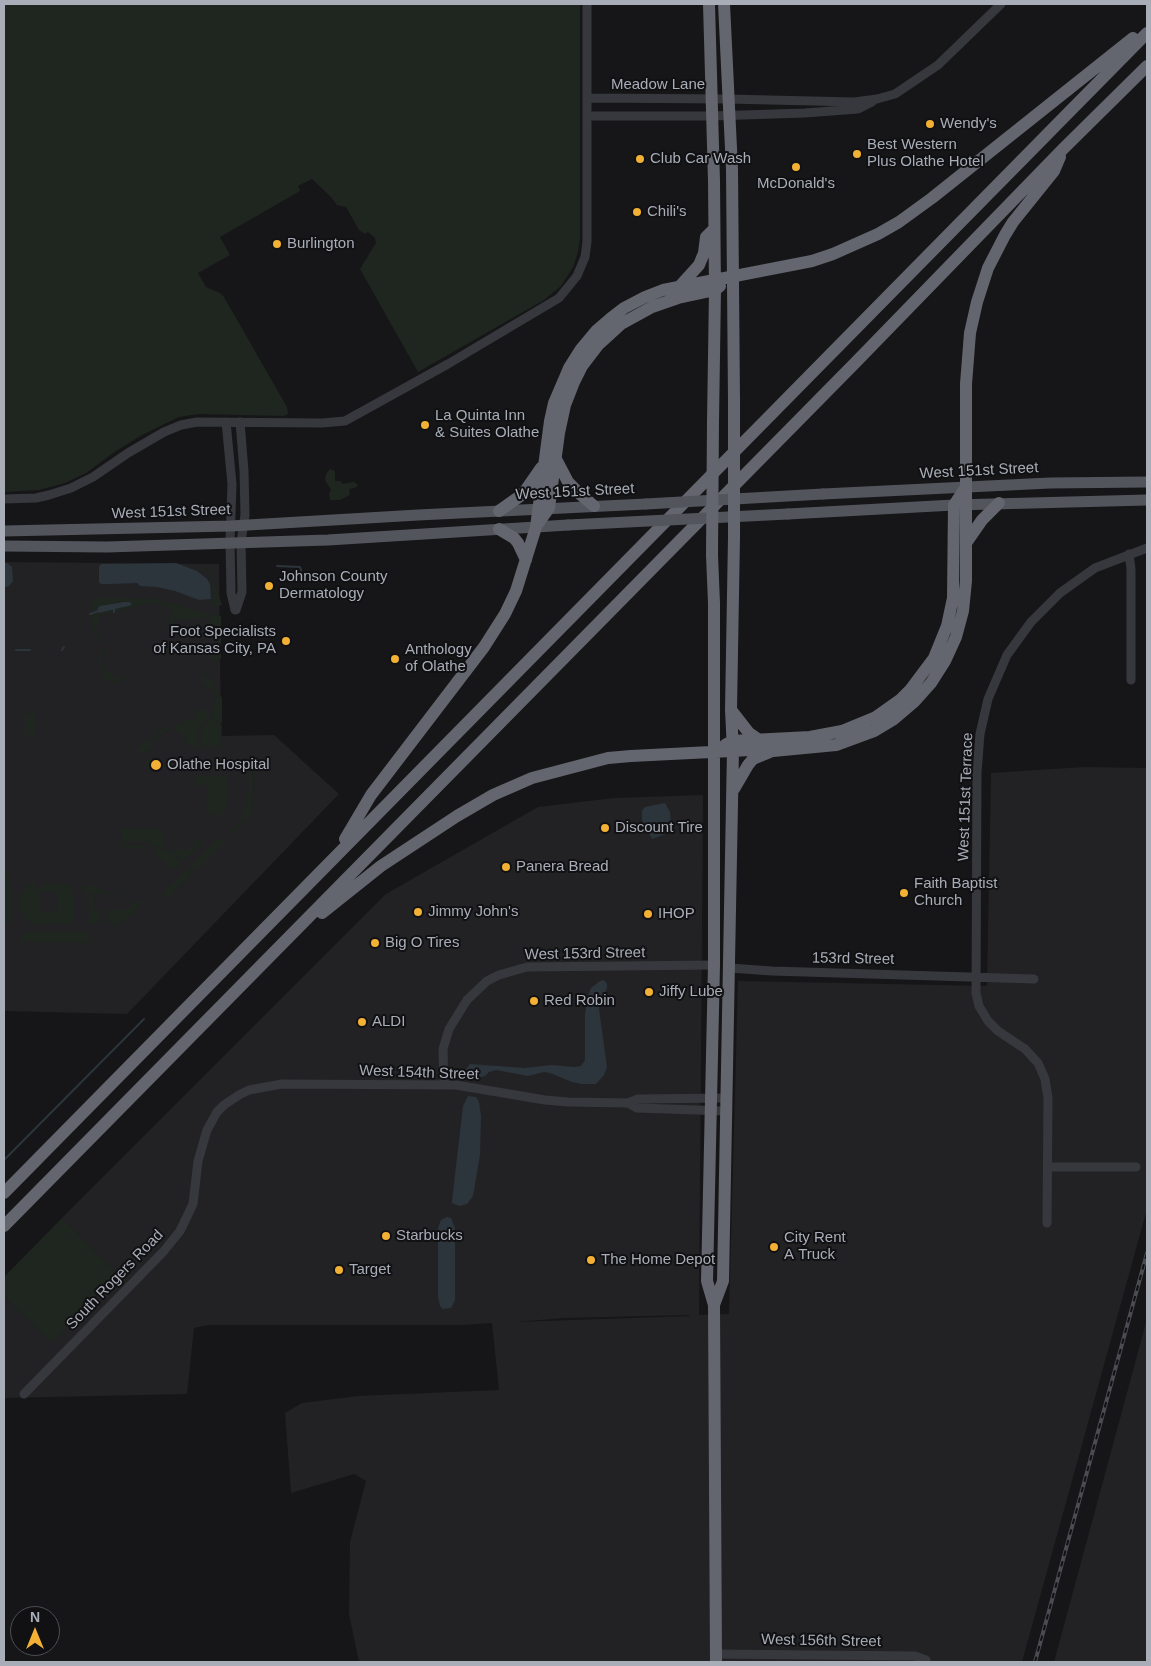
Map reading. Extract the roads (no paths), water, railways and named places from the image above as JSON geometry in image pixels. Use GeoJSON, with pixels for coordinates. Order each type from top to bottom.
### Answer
{"type":"FeatureCollection","features":[{"type":"Feature","properties":{"kind":"highway"},"geometry":{"type":"LineString","coordinates":[[709,4],[715,285],[712,555],[714,966],[707,1281],[714,1306],[716,1658]]}},
{"type":"Feature","properties":{"kind":"highway"},"geometry":{"type":"LineString","coordinates":[[714,1306],[723,1281],[732,793],[734,537],[734,275],[732,169],[724,4]]}},
{"type":"Feature","properties":{"kind":"highway"},"geometry":{"type":"LineString","coordinates":[[499,510],[523,494],[550,461],[565,405],[582,366],[598,345],[621,324],[652,306],[715,285],[734,275],[786,267],[833,254],[878,234],[899,222],[1147,27]]}},
{"type":"Feature","properties":{"kind":"highway"},"geometry":{"type":"LineString","coordinates":[[4,1192],[1147,33]]}},
{"type":"Feature","properties":{"kind":"highway"},"geometry":{"type":"LineString","coordinates":[[4,1226],[1147,66]]}},
{"type":"Feature","properties":{"kind":"highway"},"geometry":{"type":"LineString","coordinates":[[277,949],[381,866],[476,804],[511,786],[561,769],[608,758],[714,751],[759,740],[827,735],[860,725],[876,717],[894,704],[920,678],[934,658],[942,641],[951,612],[960,504],[966,487],[968,353],[972,319],[988,268],[1005,235],[1013,222],[1054,171],[1064,149]]}},
{"type":"Feature","properties":{"kind":"highway"},"geometry":{"type":"LineString","coordinates":[[680,286],[698,265],[704,253],[706,237],[714,229]]}},
{"type":"Feature","properties":{"kind":"highway"},"geometry":{"type":"LineString","coordinates":[[333,858],[372,795],[495,632],[516,591],[536,527],[544,508],[550,461],[550,422],[554,403],[569,368],[581,349],[596,331],[624,308],[645,297],[680,286],[715,285]]}},
{"type":"Feature","properties":{"kind":"highway"},"geometry":{"type":"LineString","coordinates":[[550,461],[580,495],[594,506]]}},
{"type":"Feature","properties":{"kind":"highway"},"geometry":{"type":"LineString","coordinates":[[966,543],[982,520],[999,503]]}},
{"type":"Feature","properties":{"kind":"highway"},"geometry":{"type":"LineString","coordinates":[[732,746],[773,751],[823,747],[860,737],[894,719],[924,692],[945,661],[960,624],[965,598],[966,543],[960,504]]}},
{"type":"Feature","properties":{"kind":"highway"},"geometry":{"type":"LineString","coordinates":[[499,529],[514,538],[526,560]]}},
{"type":"Feature","properties":{"kind":"highway"},"geometry":{"type":"LineString","coordinates":[[732,710],[749,733],[759,740]]}},
{"type":"Feature","properties":{"kind":"highway"},"geometry":{"type":"LineString","coordinates":[[732,793],[748,764],[773,751]]}},
{"type":"Feature","properties":{"kind":"main road","name":"West 151st Street"},"geometry":{"type":"LineString","coordinates":[[4,531],[231,526],[499,510],[966,487],[1147,482]]}},
{"type":"Feature","properties":{"kind":"main road"},"geometry":{"type":"LineString","coordinates":[[4,546],[107,547],[328,540],[960,504],[1147,500]]}},
{"type":"Feature","properties":{"kind":"street"},"geometry":{"type":"LineString","coordinates":[[4,499],[36,498],[70,488],[93,477],[128,453],[180,425],[198,422],[332,423],[351,419],[559,298],[577,276],[587,250],[587,4]]}},
{"type":"Feature","properties":{"kind":"street","name":"Meadow Lane"},"geometry":{"type":"LineString","coordinates":[[588,116],[712,116],[858,109],[895,94],[938,64],[1001,4]]}},
{"type":"Feature","properties":{"kind":"street","name":"Meadow Lane"},"geometry":{"type":"LineString","coordinates":[[588,98],[854,102],[877,100]]}},
{"type":"Feature","properties":{"kind":"street"},"geometry":{"type":"LineString","coordinates":[[226,422],[232,484],[231,526],[235,542],[242,592],[236,610],[231,593],[235,542],[244,525],[244,480],[240,422]]}},
{"type":"Feature","properties":{"kind":"street","name":"West 151st Terrace"},"geometry":{"type":"LineString","coordinates":[[1047,1223],[1048,1098],[1045,1079],[1038,1063],[1025,1050],[998,1031],[988,1021],[979,1006],[976,993],[977,773],[980,734],[988,699],[1007,655],[1031,622],[1060,592],[1095,568],[1147,548]]}},
{"type":"Feature","properties":{"kind":"street"},"geometry":{"type":"LineString","coordinates":[[1129,554],[1131,569],[1131,680]]}},
{"type":"Feature","properties":{"kind":"street","name":"West 153rd Street"},"geometry":{"type":"LineString","coordinates":[[444,1085],[443,1049],[448,1029],[466,1000],[487,981],[527,968],[714,966]]}},
{"type":"Feature","properties":{"kind":"street","name":"153rd Street"},"geometry":{"type":"LineString","coordinates":[[729,968],[772,971],[976,976]]}},
{"type":"Feature","properties":{"kind":"street"},"geometry":{"type":"LineString","coordinates":[[976,976],[1034,979]]}},
{"type":"Feature","properties":{"kind":"street","name":"West 154th Street"},"geometry":{"type":"LineString","coordinates":[[239,1094],[260,1087],[282,1084],[444,1085],[485,1089],[545,1100],[568,1102],[628,1103],[638,1098],[726,1105]]}},
{"type":"Feature","properties":{"kind":"street","name":"South Rogers Road"},"geometry":{"type":"LineString","coordinates":[[24,1394],[163,1252],[180,1231],[193,1204],[198,1161],[207,1130],[217,1112],[239,1094]]}},
{"type":"Feature","properties":{"kind":"street"},"geometry":{"type":"LineString","coordinates":[[1048,1167],[1136,1167]]}},
{"type":"Feature","properties":{"kind":"street","name":"West 156th Street"},"geometry":{"type":"LineString","coordinates":[[716,1658],[914,1656],[926,1660]]}},
{"type":"Feature","properties":{"kind":"waterway"},"geometry":{"type":"LineString","coordinates":[[277,566],[300,567],[302,573]]}},
{"type":"Feature","properties":{"kind":"waterway"},"geometry":{"type":"LineString","coordinates":[[90,614],[99,611]]}},
{"type":"Feature","properties":{"kind":"waterway"},"geometry":{"type":"LineString","coordinates":[[16,650],[30,650]]}},
{"type":"Feature","properties":{"kind":"waterway"},"geometry":{"type":"LineString","coordinates":[[4,1160],[144,1019]]}},
{"type":"Feature","properties":{"kind":"railway"},"geometry":{"type":"LineString","coordinates":[[1035,1662],[1147,1253]]}},
{"type":"Feature","properties":{"kind":"place","name":"Wendy's"},"geometry":{"type":"Point","coordinates":[930,124]}},
{"type":"Feature","properties":{"kind":"place","name":"Best Western Plus Olathe Hotel"},"geometry":{"type":"Point","coordinates":[857,154]}},
{"type":"Feature","properties":{"kind":"place","name":"Club Car Wash"},"geometry":{"type":"Point","coordinates":[640,159]}},
{"type":"Feature","properties":{"kind":"place","name":"McDonald's"},"geometry":{"type":"Point","coordinates":[796,167]}},
{"type":"Feature","properties":{"kind":"place","name":"Chili's"},"geometry":{"type":"Point","coordinates":[637,212]}},
{"type":"Feature","properties":{"kind":"place","name":"Burlington"},"geometry":{"type":"Point","coordinates":[277,244]}},
{"type":"Feature","properties":{"kind":"place","name":"La Quinta Inn & Suites Olathe"},"geometry":{"type":"Point","coordinates":[425,425]}},
{"type":"Feature","properties":{"kind":"place","name":"Johnson County Dermatology"},"geometry":{"type":"Point","coordinates":[269,586]}},
{"type":"Feature","properties":{"kind":"place","name":"Foot Specialists of Kansas City, PA"},"geometry":{"type":"Point","coordinates":[286,641]}},
{"type":"Feature","properties":{"kind":"place","name":"Anthology of Olathe"},"geometry":{"type":"Point","coordinates":[395,659]}},
{"type":"Feature","properties":{"kind":"place","name":"Olathe Hospital"},"geometry":{"type":"Point","coordinates":[156,765]}},
{"type":"Feature","properties":{"kind":"place","name":"Discount Tire"},"geometry":{"type":"Point","coordinates":[605,828]}},
{"type":"Feature","properties":{"kind":"place","name":"Panera Bread"},"geometry":{"type":"Point","coordinates":[506,867]}},
{"type":"Feature","properties":{"kind":"place","name":"Faith Baptist Church"},"geometry":{"type":"Point","coordinates":[904,893]}},
{"type":"Feature","properties":{"kind":"place","name":"Jimmy John's"},"geometry":{"type":"Point","coordinates":[418,912]}},
{"type":"Feature","properties":{"kind":"place","name":"IHOP"},"geometry":{"type":"Point","coordinates":[648,914]}},
{"type":"Feature","properties":{"kind":"place","name":"Big O Tires"},"geometry":{"type":"Point","coordinates":[375,943]}},
{"type":"Feature","properties":{"kind":"place","name":"Jiffy Lube"},"geometry":{"type":"Point","coordinates":[649,992]}},
{"type":"Feature","properties":{"kind":"place","name":"Red Robin"},"geometry":{"type":"Point","coordinates":[534,1001]}},
{"type":"Feature","properties":{"kind":"place","name":"ALDI"},"geometry":{"type":"Point","coordinates":[362,1022]}},
{"type":"Feature","properties":{"kind":"place","name":"Starbucks"},"geometry":{"type":"Point","coordinates":[386,1236]}},
{"type":"Feature","properties":{"kind":"place","name":"City Rent A Truck"},"geometry":{"type":"Point","coordinates":[774,1247]}},
{"type":"Feature","properties":{"kind":"place","name":"The Home Depot"},"geometry":{"type":"Point","coordinates":[591,1260]}},
{"type":"Feature","properties":{"kind":"place","name":"Target"},"geometry":{"type":"Point","coordinates":[339,1270]}}]}
